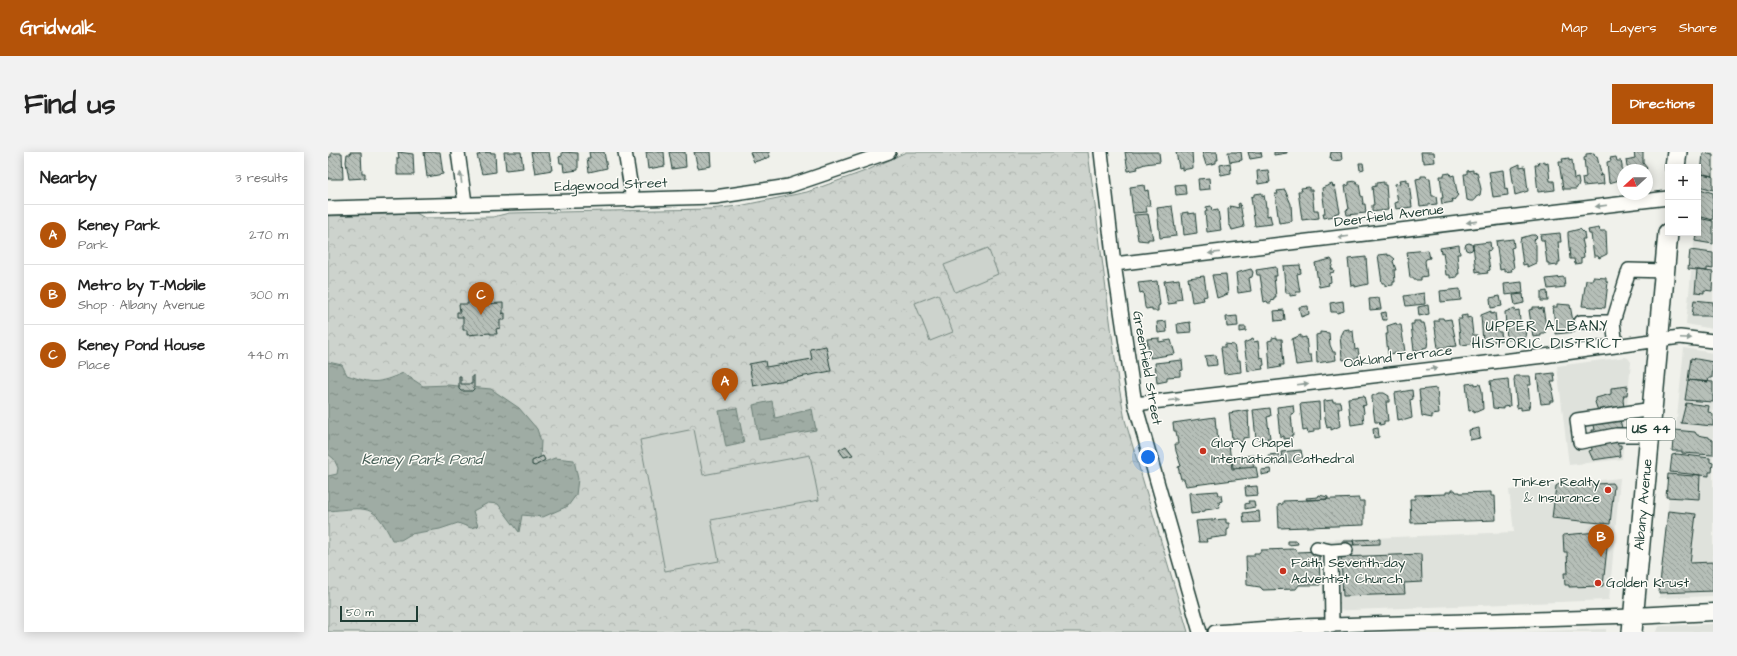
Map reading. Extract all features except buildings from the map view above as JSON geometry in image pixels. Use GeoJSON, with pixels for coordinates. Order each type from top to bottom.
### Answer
{"type":"FeatureCollection","features":[{"type":"Feature","properties":{"kind":"highway"},"geometry":{"type":"LineString","coordinates":[[1675,164],[1677,152]]}},
{"type":"Feature","properties":{"kind":"highway","name":"Albany Avenue"},"geometry":{"type":"LineString","coordinates":[[1633,624],[1668,236]]}},
{"type":"Feature","properties":{"kind":"main road"},"geometry":{"type":"LineString","coordinates":[[1633,624],[1713,612]]}},
{"type":"Feature","properties":{"kind":"street"},"geometry":{"type":"LineString","coordinates":[[458,152],[465,203]]}},
{"type":"Feature","properties":{"kind":"street"},"geometry":{"type":"LineString","coordinates":[[625,152],[633,200]]}},
{"type":"Feature","properties":{"kind":"street","name":"Edgewood Street"},"geometry":{"type":"LineString","coordinates":[[328,208],[715,197],[789,186],[889,152]]}},
{"type":"Feature","properties":{"kind":"street","name":"Greenfield Street"},"geometry":{"type":"LineString","coordinates":[[1101,152],[1114,264],[1135,404],[1200,632]]}},
{"type":"Feature","properties":{"kind":"street","name":"Deerfield Avenue"},"geometry":{"type":"LineString","coordinates":[[1114,264],[1665,198]]}},
{"type":"Feature","properties":{"kind":"street"},"geometry":{"type":"LineString","coordinates":[[1616,346],[1613,322],[1628,270],[1665,271]]}},
{"type":"Feature","properties":{"kind":"street"},"geometry":{"type":"LineString","coordinates":[[1581,322],[1613,322]]}},
{"type":"Feature","properties":{"kind":"street","name":"Oakland Terrace"},"geometry":{"type":"LineString","coordinates":[[1135,404],[1683,337],[1713,341]]}},
{"type":"Feature","properties":{"kind":"street"},"geometry":{"type":"LineString","coordinates":[[1650,435],[1616,435],[1580,442],[1577,420],[1635,410],[1653,409]]}},
{"type":"Feature","properties":{"kind":"street"},"geometry":{"type":"LineString","coordinates":[[1317,548],[1331,551],[1346,550]]}},
{"type":"Feature","properties":{"kind":"street"},"geometry":{"type":"LineString","coordinates":[[1331,551],[1332,626]]}},
{"type":"Feature","properties":{"kind":"street"},"geometry":{"type":"LineString","coordinates":[[1215,632],[1236,629],[1332,626],[1633,624]]}},
{"type":"Feature","properties":{"kind":"shaded area"},"geometry":{"type":"Polygon","coordinates":[[[1703,152],[1713,152],[1713,329],[1686,324],[1695,236],[1701,236],[1701,172],[1703,152]]]}},
{"type":"Feature","properties":{"kind":"shaded area"},"geometry":{"type":"Polygon","coordinates":[[[1684,348],[1713,353],[1713,596],[1659,598],[1684,348]]]}},
{"type":"Feature","properties":{"kind":"shaded area"},"geometry":{"type":"Polygon","coordinates":[[[1625,357],[1631,362],[1622,459],[1569,465],[1557,366],[1625,357]]]}},
{"type":"Feature","properties":{"kind":"shaded area"},"geometry":{"type":"Polygon","coordinates":[[[1620,478],[1609,600],[1327,611],[1324,540],[1514,532],[1509,490],[1620,478]]]}},
{"type":"Feature","properties":{"kind":"shaded area"},"geometry":{"type":"Polygon","coordinates":[[[1713,624],[1713,632],[1656,632],[1660,626],[1713,624]]]}},
{"type":"Feature","properties":{"kind":"shaded area"},"geometry":{"type":"Polygon","coordinates":[[[1606,629],[1606,632],[1521,632],[1606,629]]]}},
{"type":"Feature","properties":{"kind":"green space"},"geometry":{"type":"Polygon","coordinates":[[[906,152],[1088,152],[1118,381],[1125,420],[1188,632],[328,632],[328,216],[416,213],[425,218],[493,217],[509,213],[709,209],[739,206],[807,192],[868,170],[906,152]]]}},
{"type":"Feature","properties":{"kind":"green space"},"geometry":{"type":"Polygon","coordinates":[[[988,248],[998,274],[955,292],[944,265],[988,248]]]}},
{"type":"Feature","properties":{"kind":"green space"},"geometry":{"type":"Polygon","coordinates":[[[938,294],[953,332],[930,341],[915,303],[938,294]]]}},
{"type":"Feature","properties":{"kind":"green space"},"geometry":{"type":"Polygon","coordinates":[[[694,429],[703,475],[810,455],[819,500],[711,520],[719,561],[665,571],[640,440],[694,429]]]}},
{"type":"Feature","properties":{"kind":"water","name":"Keney Park Pond"},"geometry":{"type":"Polygon","coordinates":[[[328,362],[342,365],[347,375],[375,382],[403,373],[423,386],[448,385],[491,389],[519,408],[537,429],[541,441],[540,460],[544,462],[555,458],[574,460],[578,479],[576,495],[568,506],[543,517],[522,515],[519,532],[498,504],[488,503],[473,511],[478,526],[471,528],[458,523],[440,529],[411,534],[401,540],[392,540],[380,519],[368,510],[352,509],[328,511],[328,476],[337,474],[338,468],[334,459],[328,454],[328,362]]]}},
{"type":"Feature","properties":{"kind":"water"},"geometry":{"type":"Polygon","coordinates":[[[772,401],[775,418],[812,409],[816,430],[759,440],[753,405],[772,401]]]}},
{"type":"Feature","properties":{"kind":"water"},"geometry":{"type":"Polygon","coordinates":[[[737,408],[744,443],[726,447],[719,411],[737,408]]]}},
{"type":"Feature","properties":{"kind":"place","name":"Keney Pond House"},"geometry":{"type":"Point","coordinates":[481,315]}},
{"type":"Feature","properties":{"kind":"place","name":"Keney Park"},"geometry":{"type":"Point","coordinates":[725,401]}},
{"type":"Feature","properties":{"kind":"place","name":"Glory Chapel International Cathedral"},"geometry":{"type":"Point","coordinates":[1203,451]}},
{"type":"Feature","properties":{"kind":"place","name":"Tinker Realty & Insurance"},"geometry":{"type":"Point","coordinates":[1608,490]}},
{"type":"Feature","properties":{"kind":"place","name":"Metro by T-Mobile"},"geometry":{"type":"Point","coordinates":[1601,557]}},
{"type":"Feature","properties":{"kind":"place","name":"Faith Seventh-day Adventist Church"},"geometry":{"type":"Point","coordinates":[1283,571]}},
{"type":"Feature","properties":{"kind":"place","name":"Golden Krust"},"geometry":{"type":"Point","coordinates":[1598,583]}},
{"type":"Feature","properties":{"kind":"district","name":"UPPER ALBANY HISTORIC DISTRICT"},"geometry":{"type":"Point","coordinates":[1547,334]}}]}
